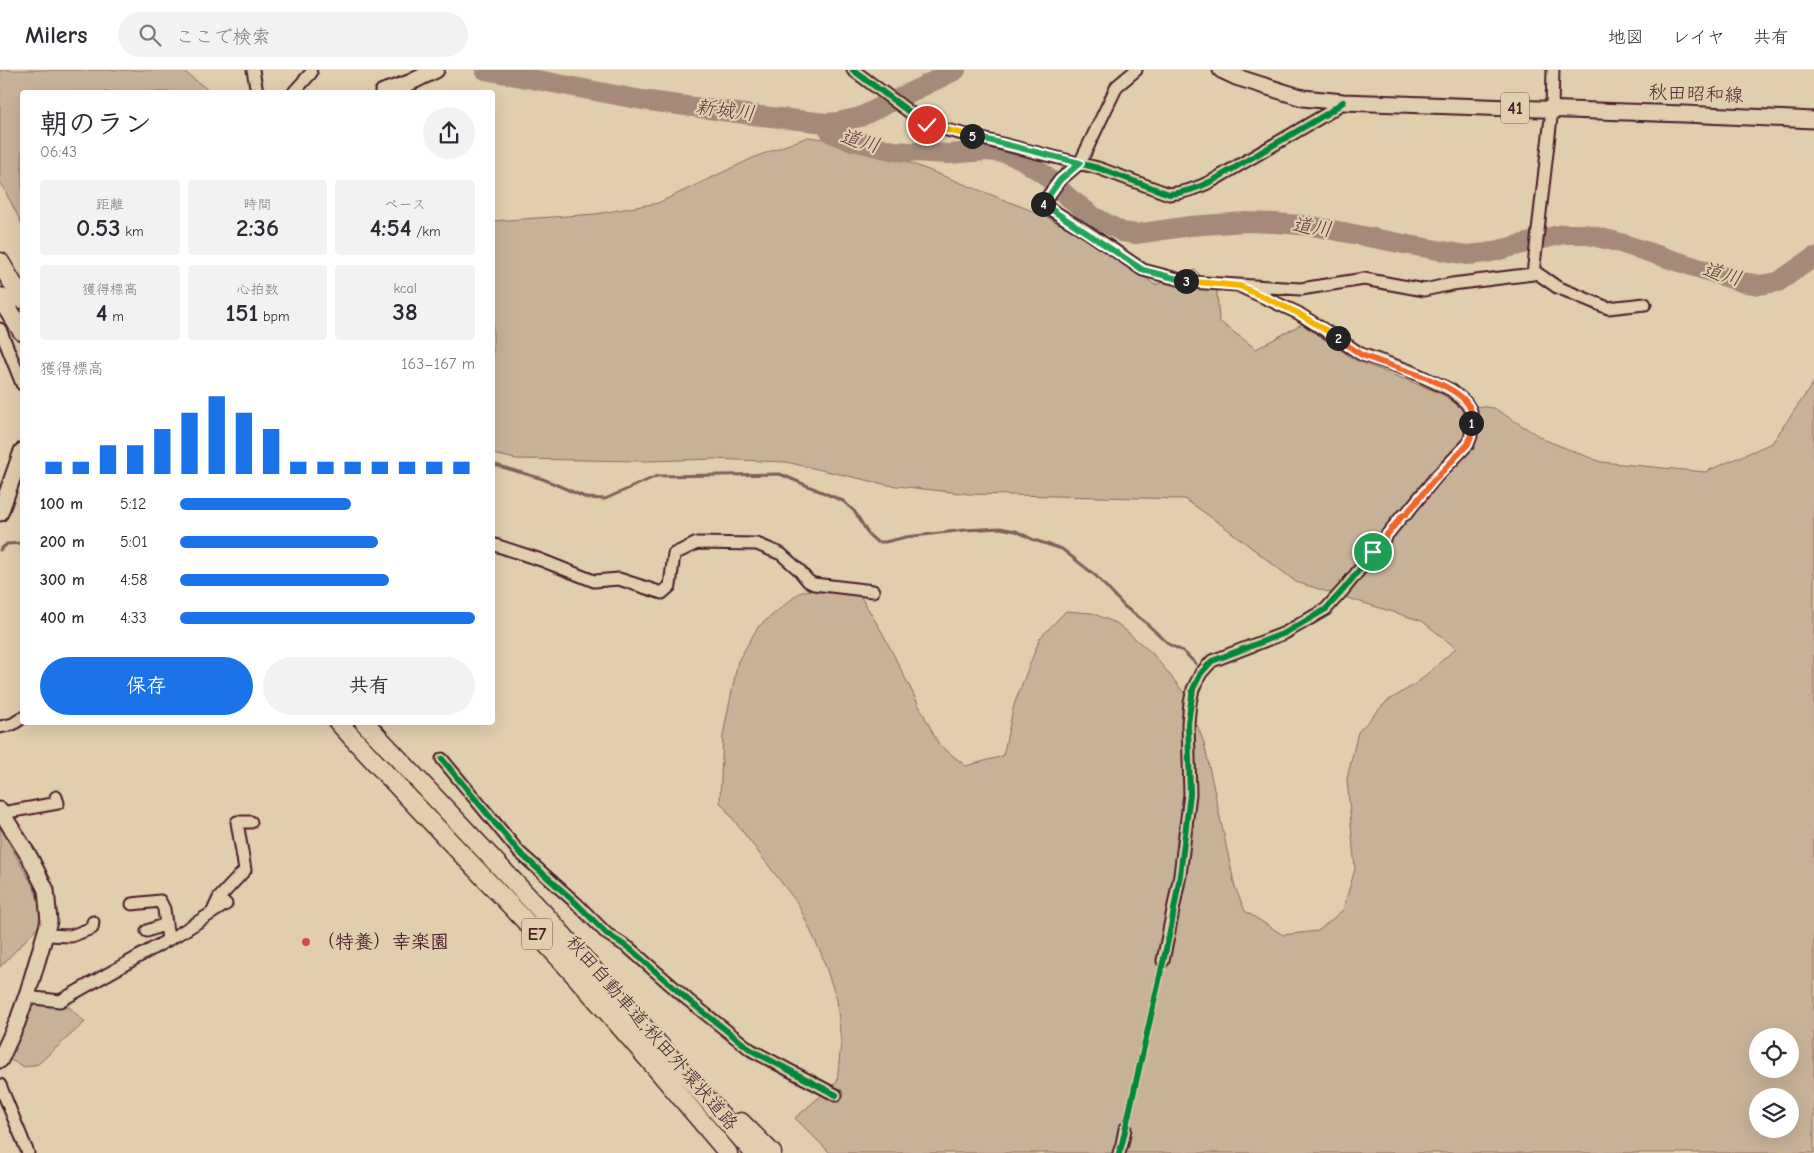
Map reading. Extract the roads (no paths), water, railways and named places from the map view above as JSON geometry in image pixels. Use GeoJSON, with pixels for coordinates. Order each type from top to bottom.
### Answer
{"type":"FeatureCollection","features":[{"type":"Feature","properties":{"kind":"highway"},"geometry":{"type":"LineString","coordinates":[[0,262],[20,296]]}},
{"type":"Feature","properties":{"kind":"highway"},"geometry":{"type":"LineString","coordinates":[[0,297],[20,328]]}},
{"type":"Feature","properties":{"kind":"highway","name":"秋田自動車道;秋田外環状道路"},"geometry":{"type":"LineString","coordinates":[[341,725],[529,925],[728,1153]]}},
{"type":"Feature","properties":{"kind":"highway","name":"秋田自動車道;秋田外環状道路"},"geometry":{"type":"LineString","coordinates":[[367,725],[547,917],[754,1153]]}},
{"type":"Feature","properties":{"kind":"highway"},"geometry":{"type":"LineString","coordinates":[[618,998],[772,1153]]}},
{"type":"Feature","properties":{"kind":"main road"},"geometry":{"type":"LineString","coordinates":[[390,90],[409,84],[436,70]]}},
{"type":"Feature","properties":{"kind":"main road","name":"秋田昭和線"},"geometry":{"type":"LineString","coordinates":[[1221,70],[1236,77],[1303,98],[1342,102],[1814,120]]}},
{"type":"Feature","properties":{"kind":"main road"},"geometry":{"type":"LineString","coordinates":[[0,513],[20,457]]}},
{"type":"Feature","properties":{"kind":"main road"},"geometry":{"type":"LineString","coordinates":[[0,1060],[26,998],[49,921],[46,890],[30,858],[1,812]]}},
{"type":"Feature","properties":{"kind":"street"},"geometry":{"type":"LineString","coordinates":[[253,70],[258,90]]}},
{"type":"Feature","properties":{"kind":"street"},"geometry":{"type":"LineString","coordinates":[[853,70],[927,125],[1080,163],[1160,191],[1179,193],[1195,189],[1212,180],[1328,113],[1342,102]]}},
{"type":"Feature","properties":{"kind":"street"},"geometry":{"type":"LineString","coordinates":[[1136,70],[1117,86],[1080,163],[1060,180],[1042,204],[1143,270],[1189,282],[1301,289],[1364,279],[1424,290],[1452,284],[1533,274],[1552,109],[1553,70]]}},
{"type":"Feature","properties":{"kind":"street"},"geometry":{"type":"LineString","coordinates":[[296,90],[311,73]]}},
{"type":"Feature","properties":{"kind":"street"},"geometry":{"type":"LineString","coordinates":[[1534,271],[1557,287],[1608,308],[1645,304]]}},
{"type":"Feature","properties":{"kind":"street"},"geometry":{"type":"LineString","coordinates":[[1163,961],[1180,875],[1190,794],[1188,723],[1190,702],[1193,689],[1201,672],[1212,661],[1285,633],[1326,609],[1402,516],[1406,514],[1468,444],[1471,436],[1471,411],[1466,403],[1451,390],[1408,370],[1361,354],[1298,313],[1240,286]]}},
{"type":"Feature","properties":{"kind":"street"},"geometry":{"type":"LineString","coordinates":[[0,330],[20,379]]}},
{"type":"Feature","properties":{"kind":"street"},"geometry":{"type":"LineString","coordinates":[[495,545],[541,560],[594,581],[619,579],[662,593],[670,586],[674,554],[697,543],[757,544],[781,554],[808,581],[814,584],[873,590]]}},
{"type":"Feature","properties":{"kind":"street"},"geometry":{"type":"LineString","coordinates":[[0,727],[13,724],[20,719]]}},
{"type":"Feature","properties":{"kind":"street"},"geometry":{"type":"LineString","coordinates":[[442,759],[519,852],[576,903],[607,934],[629,948],[688,1000],[751,1050],[836,1095]]}},
{"type":"Feature","properties":{"kind":"street"},"geometry":{"type":"LineString","coordinates":[[1,812],[58,803],[56,797]]}},
{"type":"Feature","properties":{"kind":"street"},"geometry":{"type":"LineString","coordinates":[[212,912],[219,898],[245,870],[237,822],[251,822]]}},
{"type":"Feature","properties":{"kind":"street"},"geometry":{"type":"LineString","coordinates":[[132,904],[160,902],[164,909],[168,940]]}},
{"type":"Feature","properties":{"kind":"street"},"geometry":{"type":"LineString","coordinates":[[26,998],[60,1001],[168,940],[226,904]]}},
{"type":"Feature","properties":{"kind":"street"},"geometry":{"type":"LineString","coordinates":[[46,935],[71,936],[92,928],[93,922]]}},
{"type":"Feature","properties":{"kind":"street"},"geometry":{"type":"LineString","coordinates":[[147,931],[166,924]]}},
{"type":"Feature","properties":{"kind":"street"},"geometry":{"type":"LineString","coordinates":[[0,1085],[28,1153]]}},
{"type":"Feature","properties":{"kind":"street"},"geometry":{"type":"LineString","coordinates":[[1119,1153],[1125,1129]]}},
{"type":"Feature","properties":{"kind":"waterway","name":"新城川"},"geometry":{"type":"LineString","coordinates":[[485,70],[642,100],[826,123],[860,117],[956,70]]}},
{"type":"Feature","properties":{"kind":"waterway","name":"道川"},"geometry":{"type":"LineString","coordinates":[[826,123],[831,133],[845,139],[894,151],[948,154],[987,151],[1005,153],[1021,159],[1045,175],[1068,197],[1093,216],[1122,232],[1136,234],[1190,226],[1245,222],[1275,223],[1312,226],[1467,255],[1487,253],[1563,234],[1585,234],[1617,242],[1741,282],[1760,285],[1778,282],[1814,257]]}},
{"type":"Feature","properties":{"kind":"waterway"},"geometry":{"type":"LineString","coordinates":[[495,465],[543,479],[587,498],[605,499],[657,476],[780,474],[843,501],[855,512],[869,535],[877,542],[965,530],[1000,528],[1016,531],[1034,540],[1062,549],[1096,576],[1125,607],[1170,645],[1183,651],[1196,664]]}},
{"type":"Feature","properties":{"kind":"waterway"},"geometry":{"type":"LineString","coordinates":[[0,550],[7,544],[20,543]]}},
{"type":"Feature","properties":{"kind":"tunnel"},"geometry":{"type":"LineString","coordinates":[[1125,1129],[1163,961]]}},
{"type":"Feature","properties":{"kind":"place","name":"（特養）幸楽園"},"geometry":{"type":"Point","coordinates":[306,942]}}]}
